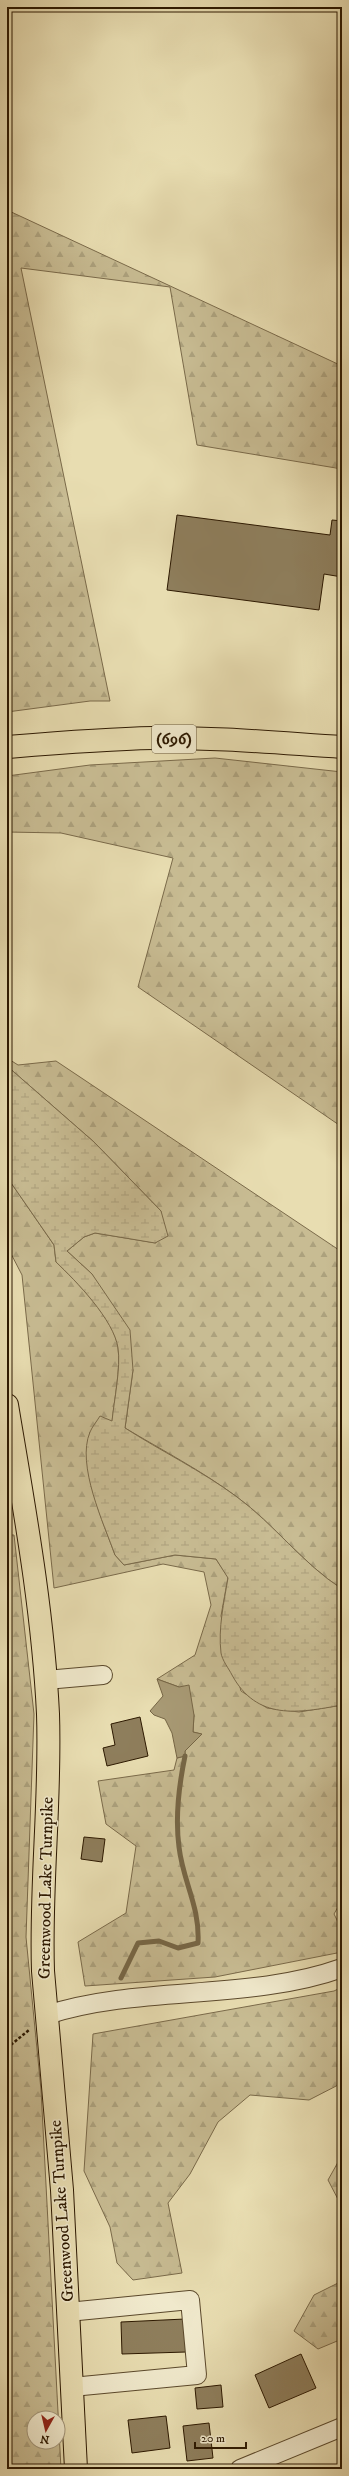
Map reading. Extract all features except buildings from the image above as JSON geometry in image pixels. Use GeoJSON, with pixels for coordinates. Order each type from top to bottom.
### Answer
{"type":"FeatureCollection","features":[{"type":"Feature","properties":{"kind":"main road","name":"(696)"},"geometry":{"type":"LineString","coordinates":[[7,747],[80,741],[155,738],[249,741],[342,747]]}},
{"type":"Feature","properties":{"kind":"main road","name":"Greenwood Lake Turnpike"},"geometry":{"type":"LineString","coordinates":[[7,1405],[30,1543],[46,1680],[48,1754],[42,1936],[47,2015],[62,2190],[76,2469]]}},
{"type":"Feature","properties":{"kind":"street"},"geometry":{"type":"LineString","coordinates":[[46,1680],[103,1675]]}},
{"type":"Feature","properties":{"kind":"street"},"geometry":{"type":"LineString","coordinates":[[47,2015],[113,2001],[257,1986],[326,1974],[342,1968]]}},
{"type":"Feature","properties":{"kind":"street"},"geometry":{"type":"LineString","coordinates":[[68,2312],[190,2300],[197,2375],[72,2387]]}},
{"type":"Feature","properties":{"kind":"street"},"geometry":{"type":"LineString","coordinates":[[240,2469],[342,2427]]}},
{"type":"Feature","properties":{"kind":"path"},"geometry":{"type":"LineString","coordinates":[[7,2048],[47,2015]]}},
{"type":"Feature","properties":{"kind":"green space"},"geometry":{"type":"Polygon","coordinates":[[[7,210],[342,366],[342,469],[197,445],[170,287],[21,268],[110,701],[90,701],[7,712],[7,210]]]}},
{"type":"Feature","properties":{"kind":"green space"},"geometry":{"type":"Polygon","coordinates":[[[215,758],[342,772],[342,1127],[138,987],[173,858],[61,833],[7,832],[7,776],[90,765],[215,758]]]}},
{"type":"Feature","properties":{"kind":"green space"},"geometry":{"type":"Polygon","coordinates":[[[7,1058],[18,1065],[56,1061],[342,1252],[342,1589],[314,1568],[264,1519],[224,1487],[125,1428],[133,1370],[92,1274],[67,1251],[84,1237],[95,1233],[156,1243],[161,1211],[94,1142],[7,1066],[7,1058]]]}},
{"type":"Feature","properties":{"kind":"green space"},"geometry":{"type":"Polygon","coordinates":[[[7,1066],[94,1142],[161,1211],[168,1236],[155,1243],[95,1233],[84,1237],[67,1251],[92,1274],[130,1330],[133,1370],[125,1428],[210,1478],[237,1497],[264,1519],[314,1568],[342,1589],[342,1705],[310,1710],[280,1710],[266,1707],[254,1700],[242,1690],[232,1675],[221,1653],[221,1625],[228,1578],[216,1559],[175,1555],[124,1565],[115,1555],[93,1494],[86,1461],[87,1445],[93,1426],[100,1416],[112,1421],[118,1374],[118,1348],[115,1337],[102,1313],[74,1280],[56,1262],[54,1245],[7,1177],[7,1066]]]}},
{"type":"Feature","properties":{"kind":"green space"},"geometry":{"type":"Polygon","coordinates":[[[7,1177],[54,1245],[56,1262],[84,1290],[110,1325],[115,1337],[118,1348],[119,1365],[112,1422],[90,1432],[88,1463],[94,1495],[115,1555],[124,1565],[175,1555],[216,1559],[228,1577],[221,1616],[241,1691],[267,1708],[299,1712],[342,1705],[342,1900],[334,1914],[342,1930],[342,1952],[215,1977],[85,1986],[78,1942],[126,1913],[136,1846],[106,1824],[98,1781],[174,1770],[177,1758],[185,1756],[185,1751],[201,1734],[193,1732],[194,1715],[179,1687],[157,1679],[195,1655],[211,1605],[204,1572],[163,1564],[54,1588],[22,1275],[7,1246],[7,1177]]]}},
{"type":"Feature","properties":{"kind":"green space"},"geometry":{"type":"Polygon","coordinates":[[[7,1535],[14,1535],[34,1714],[26,1937],[41,2090],[58,2410],[26,2410],[26,2450],[60,2450],[61,2469],[7,2469],[7,1535]]]}},
{"type":"Feature","properties":{"kind":"green space"},"geometry":{"type":"Polygon","coordinates":[[[342,1987],[342,2083],[309,2100],[250,2095],[218,2122],[190,2174],[168,2203],[182,2273],[133,2280],[117,2263],[110,2227],[84,2171],[93,2034],[334,1991],[342,1987]]]}},
{"type":"Feature","properties":{"kind":"green space"},"geometry":{"type":"Polygon","coordinates":[[[342,2155],[342,2207],[328,2180],[342,2155]]]}},
{"type":"Feature","properties":{"kind":"green space"},"geometry":{"type":"Polygon","coordinates":[[[342,2281],[342,2339],[318,2349],[294,2331],[314,2295],[342,2281]]]}},
{"type":"Feature","properties":{"kind":"shaded area"},"geometry":{"type":"Polygon","coordinates":[[[157,1679],[179,1687],[189,1685],[194,1715],[193,1732],[202,1734],[185,1751],[185,1756],[177,1758],[172,1733],[165,1719],[154,1715],[150,1711],[163,1696],[157,1679]]]}},
{"type":"Feature","properties":{"kind":"waterway"},"geometry":{"type":"LineString","coordinates":[[121,1978],[138,1943],[159,1941],[178,1948],[198,1943],[196,1917],[181,1860],[177,1824],[178,1801],[185,1756]]}}]}
